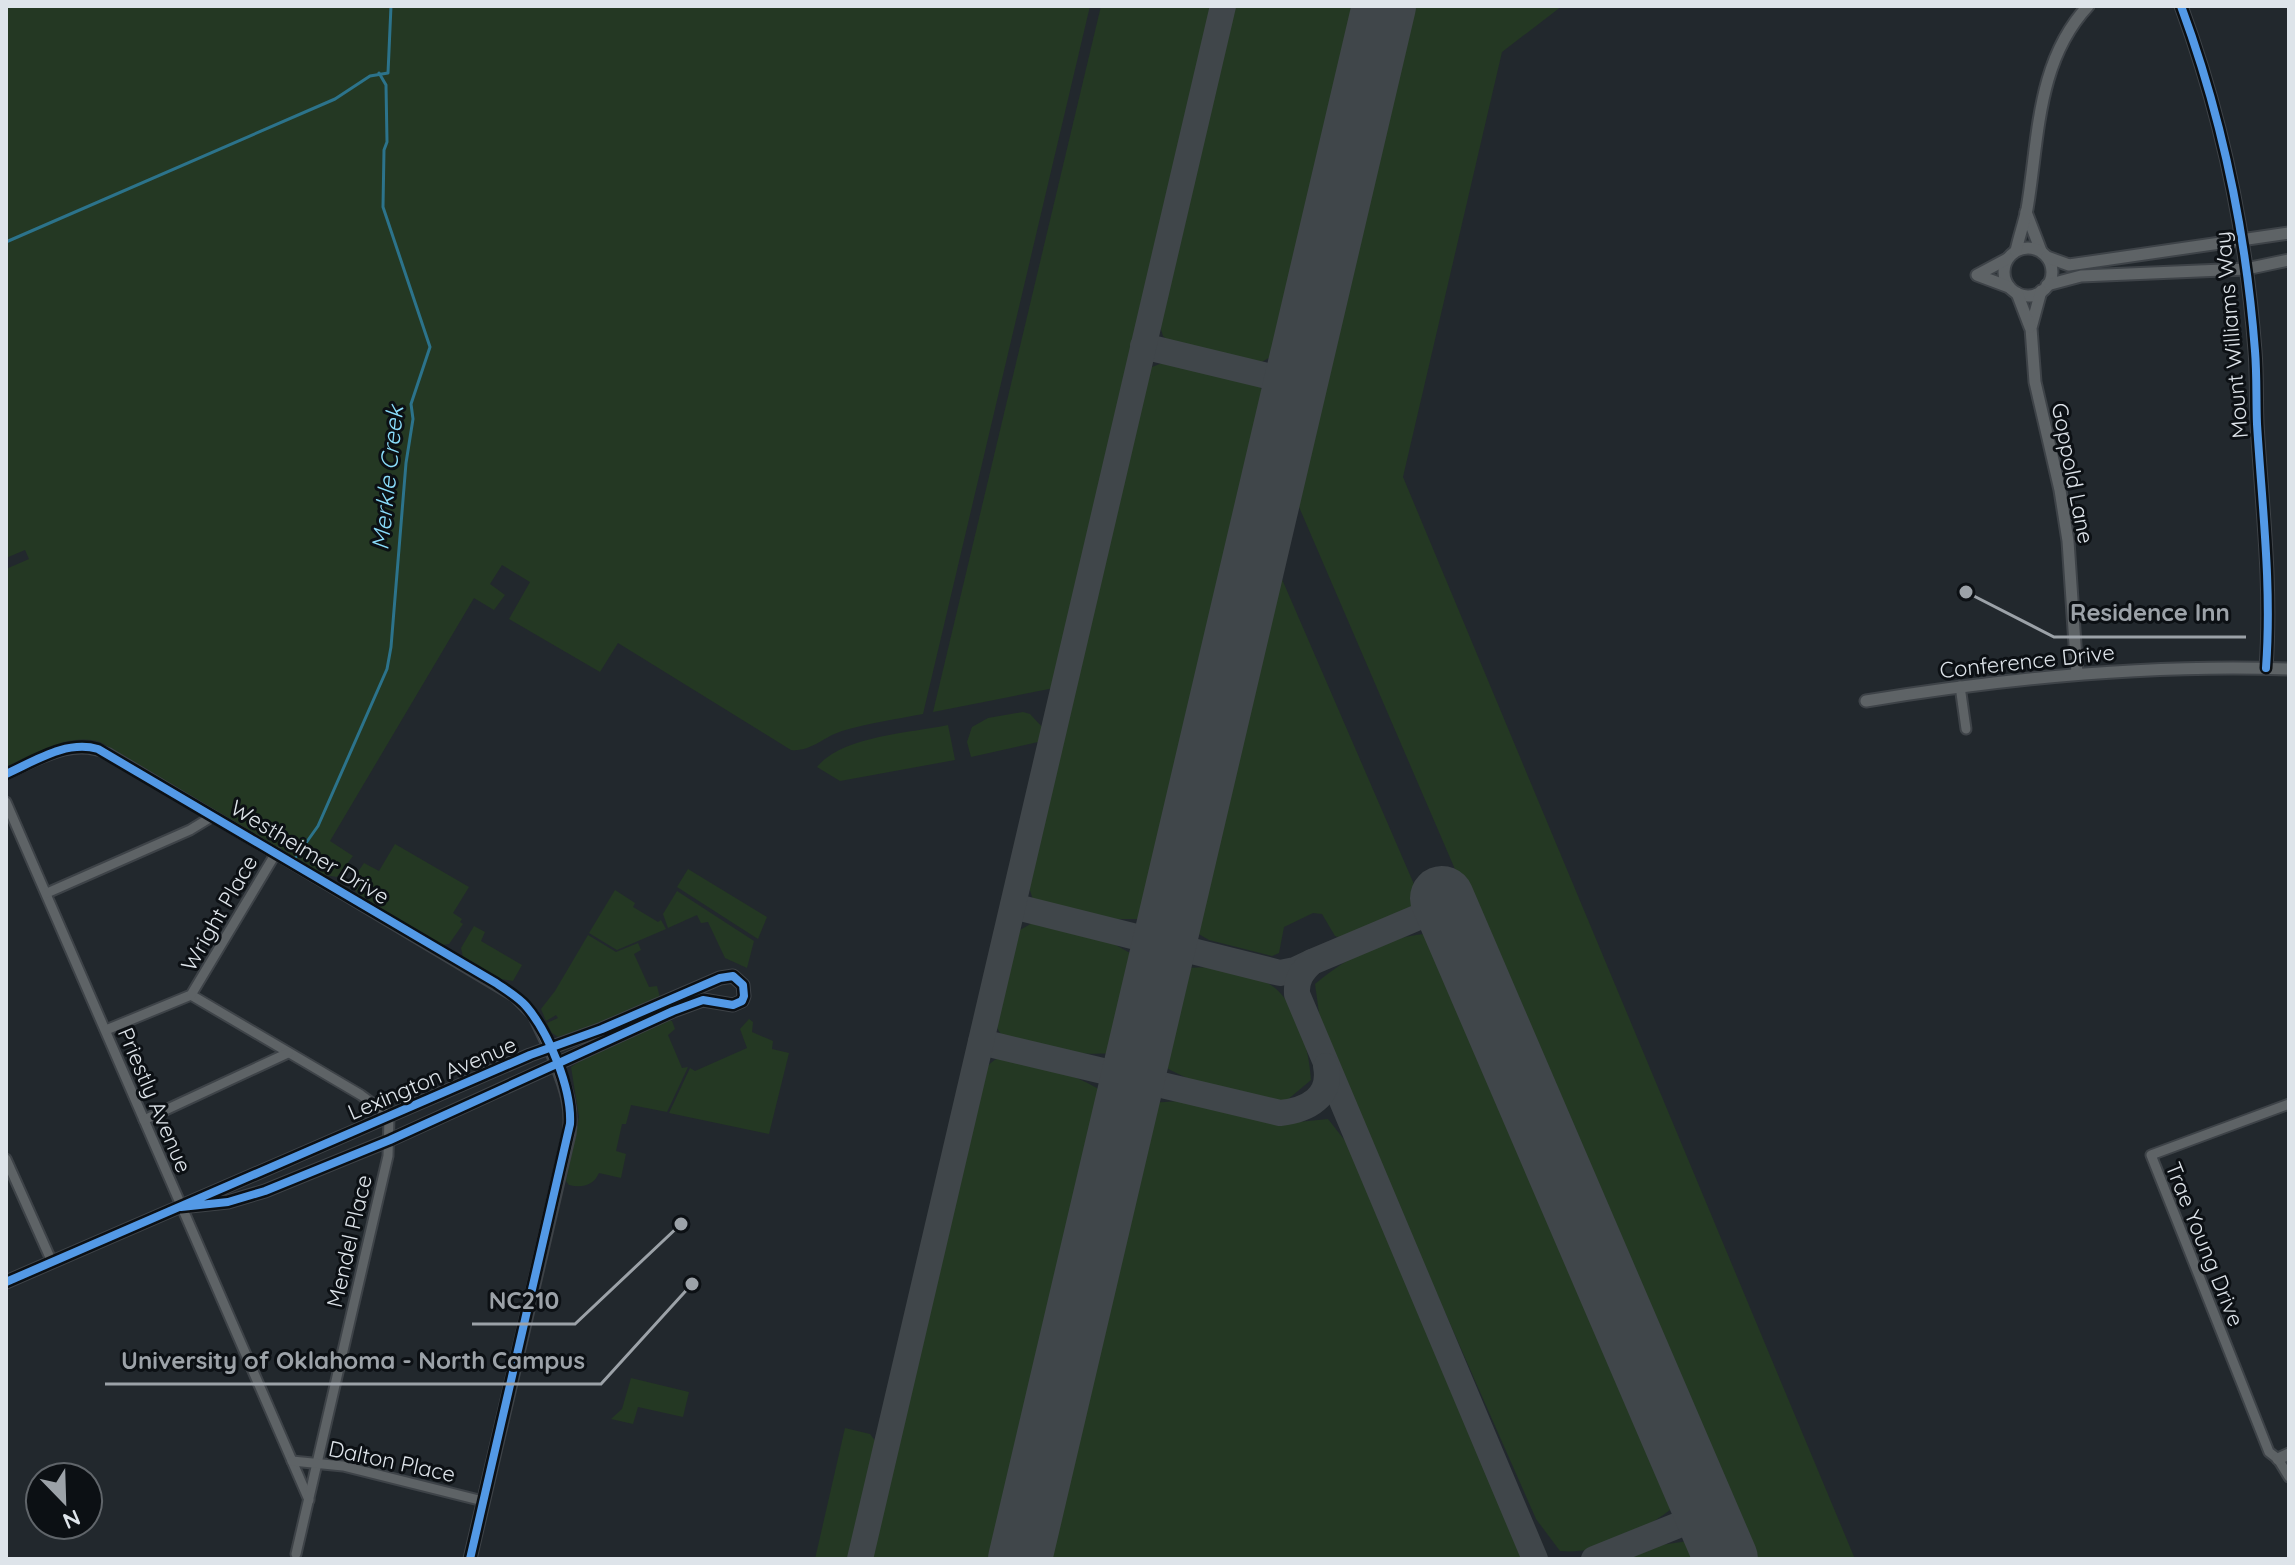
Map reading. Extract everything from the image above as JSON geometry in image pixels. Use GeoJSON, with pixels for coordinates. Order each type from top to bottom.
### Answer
{"type":"FeatureCollection","features":[{"type":"Feature","properties":{"kind":"street"},"geometry":{"type":"LineString","coordinates":[[2013,290],[2003,274],[2026,212],[2040,105],[2049,72],[2061,45],[2088,6]]}},
{"type":"Feature","properties":{"kind":"street","name":"Mount Williams Way"},"geometry":{"type":"LineString","coordinates":[[2181,6],[2216,110],[2230,171],[2246,269],[2255,352],[2257,423],[2268,549],[2266,668]]}},
{"type":"Feature","properties":{"kind":"street"},"geometry":{"type":"LineString","coordinates":[[2026,212],[2052,271],[2044,288]]}},
{"type":"Feature","properties":{"kind":"street"},"geometry":{"type":"LineString","coordinates":[[2289,233],[2069,265],[2026,247],[1977,275],[2029,296],[2081,276],[2246,269],[2289,260]]}},
{"type":"Feature","properties":{"kind":"street","name":"Goppold Lane"},"geometry":{"type":"LineString","coordinates":[[2031,328],[2044,288]]}},
{"type":"Feature","properties":{"kind":"street","name":"Goppold Lane"},"geometry":{"type":"LineString","coordinates":[[2013,290],[2031,328],[2035,382],[2060,490],[2068,541],[2077,674]]}},
{"type":"Feature","properties":{"kind":"street","name":"Conference Drive"},"geometry":{"type":"LineString","coordinates":[[1866,701],[1960,686],[2077,674],[2171,669],[2289,669]]}},
{"type":"Feature","properties":{"kind":"street"},"geometry":{"type":"LineString","coordinates":[[1960,686],[1966,729]]}},
{"type":"Feature","properties":{"kind":"street","name":"Westheimer Drive"},"geometry":{"type":"LineString","coordinates":[[6,774],[68,747],[88,746],[109,754],[514,996],[533,1015],[557,1066]]}},
{"type":"Feature","properties":{"kind":"street","name":"Priestly Avenue"},"geometry":{"type":"LineString","coordinates":[[6,802],[309,1500]]}},
{"type":"Feature","properties":{"kind":"street"},"geometry":{"type":"LineString","coordinates":[[47,893],[190,830],[213,816]]}},
{"type":"Feature","properties":{"kind":"street","name":"Wright Place"},"geometry":{"type":"LineString","coordinates":[[106,1030],[191,995],[276,853]]}},
{"type":"Feature","properties":{"kind":"street","name":"Lexington Avenue"},"geometry":{"type":"LineString","coordinates":[[6,1282],[389,1116],[720,978],[733,976],[743,985],[744,996],[738,1003],[698,1002],[390,1140],[246,1197],[181,1207]]}},
{"type":"Feature","properties":{"kind":"street"},"geometry":{"type":"LineString","coordinates":[[191,995],[361,1095],[389,1116]]}},
{"type":"Feature","properties":{"kind":"street"},"geometry":{"type":"LineString","coordinates":[[144,1120],[288,1053]]}},
{"type":"Feature","properties":{"kind":"street"},"geometry":{"type":"LineString","coordinates":[[470,1559],[569,1134],[571,1115],[557,1066]]}},
{"type":"Feature","properties":{"kind":"street","name":"Trae Young Drive"},"geometry":{"type":"LineString","coordinates":[[2289,1104],[2151,1155],[2269,1452],[2284,1457],[2289,1477]]}},
{"type":"Feature","properties":{"kind":"street","name":"Mendel Place"},"geometry":{"type":"LineString","coordinates":[[296,1554],[390,1140],[389,1116]]}},
{"type":"Feature","properties":{"kind":"street"},"geometry":{"type":"LineString","coordinates":[[6,1159],[52,1262]]}},
{"type":"Feature","properties":{"kind":"street","name":"Dalton Place"},"geometry":{"type":"LineString","coordinates":[[292,1461],[343,1466],[483,1501]]}},
{"type":"Feature","properties":{"kind":"green space"},"geometry":{"type":"Polygon","coordinates":[[[6,6],[1090,6],[923,714],[852,728],[805,749],[791,750],[618,643],[600,672],[509,619],[530,582],[502,565],[490,584],[505,595],[494,610],[474,598],[330,841],[353,856],[337,877],[325,875],[100,742],[64,742],[6,768],[6,569],[29,559],[25,550],[6,558],[6,6]]]}},
{"type":"Feature","properties":{"kind":"green space"},"geometry":{"type":"Polygon","coordinates":[[[1101,6],[1212,6],[1054,688],[933,712],[1101,6]]]}},
{"type":"Feature","properties":{"kind":"green space"},"geometry":{"type":"Polygon","coordinates":[[[1231,6],[1361,6],[1282,344],[1277,353],[1260,363],[1172,344],[1163,336],[1159,323],[1231,6]]]}},
{"type":"Feature","properties":{"kind":"green space"},"geometry":{"type":"Polygon","coordinates":[[[1406,6],[1562,6],[1502,52],[1403,477],[1855,1559],[1752,1559],[1293,493],[1406,6]]]}},
{"type":"Feature","properties":{"kind":"green space"},"geometry":{"type":"Polygon","coordinates":[[[1170,360],[1254,381],[1263,391],[1268,406],[1147,919],[1106,919],[1042,906],[1033,900],[1028,884],[1144,380],[1152,367],[1170,360]]]}},
{"type":"Feature","properties":{"kind":"green space"},"geometry":{"type":"Polygon","coordinates":[[[1275,563],[1423,905],[1344,939],[1335,936],[1322,914],[1313,913],[1284,927],[1279,953],[1272,956],[1209,940],[1190,929],[1275,563]]]}},
{"type":"Feature","properties":{"kind":"green space"},"geometry":{"type":"Polygon","coordinates":[[[1023,712],[1030,714],[1043,728],[1042,738],[1038,742],[971,757],[967,742],[972,727],[988,718],[1023,712]]]}},
{"type":"Feature","properties":{"kind":"green space"},"geometry":{"type":"Polygon","coordinates":[[[948,725],[955,760],[840,781],[817,767],[843,748],[859,742],[948,725]]]}},
{"type":"Feature","properties":{"kind":"green space"},"geometry":{"type":"Polygon","coordinates":[[[395,844],[469,887],[453,913],[462,919],[460,922],[463,924],[449,944],[442,945],[355,890],[354,878],[364,863],[379,871],[395,844]]]}},
{"type":"Feature","properties":{"kind":"green space"},"geometry":{"type":"Polygon","coordinates":[[[688,869],[767,917],[758,939],[677,887],[688,869]]]}},
{"type":"Feature","properties":{"kind":"green space"},"geometry":{"type":"Polygon","coordinates":[[[615,890],[635,903],[633,907],[658,922],[661,920],[666,929],[617,950],[589,933],[615,890]]]}},
{"type":"Feature","properties":{"kind":"green space"},"geometry":{"type":"Polygon","coordinates":[[[677,891],[754,941],[747,968],[725,958],[708,922],[701,923],[697,915],[668,928],[663,914],[677,891]]]}},
{"type":"Feature","properties":{"kind":"green space"},"geometry":{"type":"Polygon","coordinates":[[[1034,922],[1112,943],[1139,958],[1115,1053],[1069,1053],[1032,1048],[1003,1036],[997,1027],[999,997],[1013,940],[1020,930],[1034,922]]]}},
{"type":"Feature","properties":{"kind":"green space"},"geometry":{"type":"Polygon","coordinates":[[[474,926],[485,932],[481,941],[522,965],[513,981],[501,979],[463,957],[461,948],[474,926]]]}},
{"type":"Feature","properties":{"kind":"green space"},"geometry":{"type":"Polygon","coordinates":[[[1435,933],[1680,1502],[1654,1522],[1624,1538],[1593,1549],[1560,1551],[1536,1519],[1369,1140],[1320,1020],[1315,984],[1329,973],[1370,948],[1401,938],[1435,933]]]}},
{"type":"Feature","properties":{"kind":"green space"},"geometry":{"type":"Polygon","coordinates":[[[588,935],[616,952],[638,943],[641,950],[634,954],[649,987],[657,986],[660,998],[599,1026],[558,1037],[547,1023],[558,1018],[556,1015],[546,1021],[541,1009],[588,935]]]}},
{"type":"Feature","properties":{"kind":"green space"},"geometry":{"type":"Polygon","coordinates":[[[1216,967],[1247,974],[1269,984],[1283,997],[1296,1018],[1305,1043],[1311,1080],[1286,1101],[1253,1098],[1220,1090],[1158,1063],[1181,968],[1216,967]]]}},
{"type":"Feature","properties":{"kind":"green space"},"geometry":{"type":"Polygon","coordinates":[[[667,1019],[672,1021],[675,1029],[668,1035],[682,1068],[688,1067],[667,1112],[631,1105],[626,1124],[622,1124],[616,1151],[626,1154],[621,1178],[599,1173],[587,1185],[569,1185],[566,1181],[579,1117],[571,1067],[602,1047],[667,1019]]]}},
{"type":"Feature","properties":{"kind":"green space"},"geometry":{"type":"Polygon","coordinates":[[[749,1019],[753,1022],[752,1032],[773,1041],[772,1049],[789,1053],[769,1134],[669,1113],[690,1068],[695,1071],[747,1048],[740,1029],[749,1019]]]}},
{"type":"Feature","properties":{"kind":"green space"},"geometry":{"type":"Polygon","coordinates":[[[1002,1057],[1056,1069],[1106,1093],[997,1559],[869,1559],[980,1084],[988,1066],[1002,1057]]]}},
{"type":"Feature","properties":{"kind":"green space"},"geometry":{"type":"Polygon","coordinates":[[[1180,1101],[1288,1123],[1328,1119],[1350,1147],[1496,1477],[1518,1535],[1521,1559],[1042,1559],[1149,1103],[1180,1101]]]}},
{"type":"Feature","properties":{"kind":"green space"},"geometry":{"type":"Polygon","coordinates":[[[631,1378],[689,1392],[683,1417],[638,1407],[633,1424],[611,1419],[622,1409],[631,1378]]]}},
{"type":"Feature","properties":{"kind":"green space"},"geometry":{"type":"Polygon","coordinates":[[[845,1428],[870,1434],[877,1448],[850,1559],[815,1559],[845,1428]]]}},
{"type":"Feature","properties":{"kind":"green space"},"geometry":{"type":"Polygon","coordinates":[[[1697,1541],[1705,1559],[1625,1559],[1661,1545],[1697,1541]]]}},
{"type":"Feature","properties":{"kind":"waterway"},"geometry":{"type":"LineString","coordinates":[[6,242],[335,99],[370,76],[388,73],[391,6]]}},
{"type":"Feature","properties":{"kind":"waterway","name":"Merkle Creek"},"geometry":{"type":"LineString","coordinates":[[296,857],[318,826],[387,669],[406,463],[413,419],[411,404],[430,347],[383,207],[384,150],[387,142],[386,85],[379,73]]}},
{"type":"Feature","properties":{"kind":"taxiway"},"geometry":{"type":"LineString","coordinates":[[860,1559],[1223,6]]}},
{"type":"Feature","properties":{"kind":"taxiway"},"geometry":{"type":"LineString","coordinates":[[1143,346],[1296,383]]}},
{"type":"Feature","properties":{"kind":"taxiway"},"geometry":{"type":"LineString","coordinates":[[1013,906],[1280,973],[1312,962]]}},
{"type":"Feature","properties":{"kind":"taxiway"},"geometry":{"type":"LineString","coordinates":[[1447,911],[1440,908],[1312,962],[1300,976],[1297,994],[1535,1559]]}},
{"type":"Feature","properties":{"kind":"taxiway"},"geometry":{"type":"LineString","coordinates":[[981,1042],[1280,1113],[1300,1109],[1316,1100],[1325,1086],[1326,1066]]}},
{"type":"Feature","properties":{"kind":"taxiway"},"geometry":{"type":"LineString","coordinates":[[1594,1559],[1706,1514]]}},
{"type":"Feature","properties":{"kind":"runway"},"geometry":{"type":"LineString","coordinates":[[1020,1559],[1384,6]]}},
{"type":"Feature","properties":{"kind":"runway"},"geometry":{"type":"LineString","coordinates":[[1442,898],[1726,1559]]}},
{"type":"Feature","properties":{"kind":"cycle path"},"geometry":{"type":"LineString","coordinates":[[2181,6],[2220,133],[2238,219],[2251,307],[2266,546],[2266,668]]}},
{"type":"Feature","properties":{"kind":"cycle path"},"geometry":{"type":"LineString","coordinates":[[6,774],[62,750],[74,747],[98,749],[496,983],[523,1003],[535,1017],[551,1046],[563,1078],[570,1124],[470,1559]]}},
{"type":"Feature","properties":{"kind":"cycle path"},"geometry":{"type":"LineString","coordinates":[[6,1282],[530,1055],[602,1029],[720,978],[733,976],[743,985],[742,1001],[733,1005],[703,1000],[673,1011],[390,1140],[265,1191],[228,1202],[181,1207]]}},
{"type":"Feature","properties":{"kind":"place","name":"Residence Inn"},"geometry":{"type":"Point","coordinates":[1966,592]}},
{"type":"Feature","properties":{"kind":"place","name":"NC210"},"geometry":{"type":"Point","coordinates":[681,1224]}},
{"type":"Feature","properties":{"kind":"place","name":"University of Oklahoma - North Campus"},"geometry":{"type":"Point","coordinates":[692,1284]}}]}
